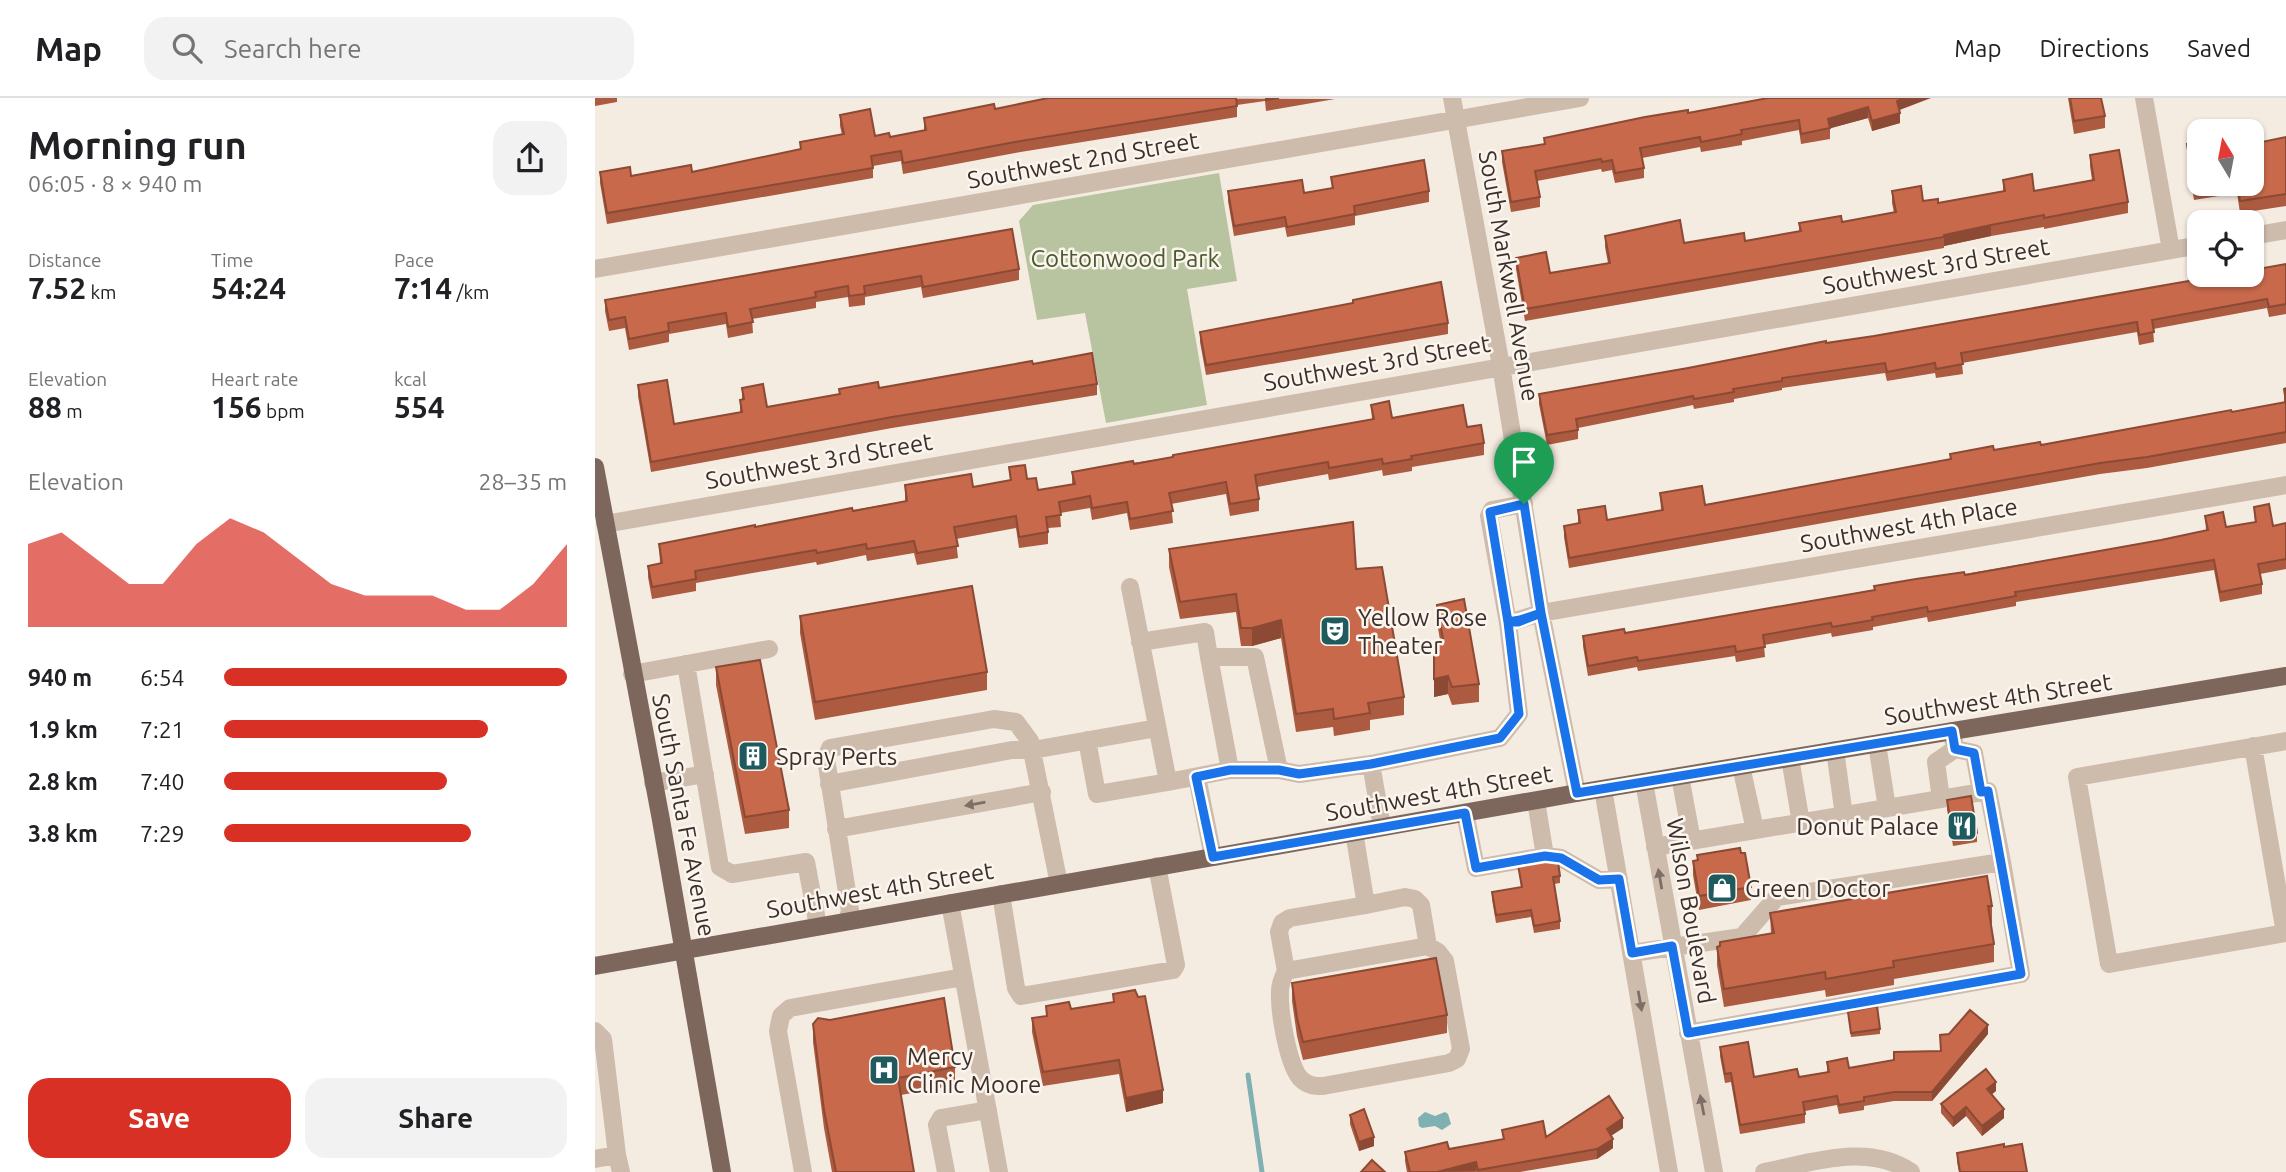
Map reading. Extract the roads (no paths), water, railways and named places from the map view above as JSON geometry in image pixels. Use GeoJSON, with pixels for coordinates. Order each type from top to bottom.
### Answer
{"type":"FeatureCollection","features":[{"type":"Feature","properties":{"kind":"main road","name":"South Santa Fe Avenue"},"geometry":{"type":"LineString","coordinates":[[595,467],[601,518],[684,950],[722,1172]]}},
{"type":"Feature","properties":{"kind":"main road","name":"Southwest 4th Street"},"geometry":{"type":"LineString","coordinates":[[595,966],[1577,793],[2286,676]]}},
{"type":"Feature","properties":{"kind":"street","name":"South Markwell Avenue"},"geometry":{"type":"LineString","coordinates":[[1452,98],[1501,366],[1541,613],[1577,793]]}},
{"type":"Feature","properties":{"kind":"street","name":"Southwest 2nd Street"},"geometry":{"type":"LineString","coordinates":[[595,270],[1580,98]]}},
{"type":"Feature","properties":{"kind":"street"},"geometry":{"type":"LineString","coordinates":[[2144,98],[2171,250]]}},
{"type":"Feature","properties":{"kind":"street"},"geometry":{"type":"LineString","coordinates":[[2264,234],[2286,230]]}},
{"type":"Feature","properties":{"kind":"street","name":"Southwest 3rd Street"},"geometry":{"type":"LineString","coordinates":[[601,518],[2187,247]]}},
{"type":"Feature","properties":{"kind":"street","name":"Southwest 4th Place"},"geometry":{"type":"LineString","coordinates":[[1508,622],[1518,622],[1541,613],[2286,485]]}},
{"type":"Feature","properties":{"kind":"street"},"geometry":{"type":"LineString","coordinates":[[1087,740],[1097,794],[1230,770],[1279,770],[1299,774],[1371,764],[1500,738],[1519,714],[1508,622],[1490,512],[1524,504]]}},
{"type":"Feature","properties":{"kind":"street"},"geometry":{"type":"LineString","coordinates":[[1130,587],[1168,782]]}},
{"type":"Feature","properties":{"kind":"street"},"geometry":{"type":"LineString","coordinates":[[1140,642],[1205,632],[1230,770]]}},
{"type":"Feature","properties":{"kind":"street"},"geometry":{"type":"LineString","coordinates":[[632,674],[769,649]]}},
{"type":"Feature","properties":{"kind":"street"},"geometry":{"type":"LineString","coordinates":[[1209,656],[1255,657],[1279,770]]}},
{"type":"Feature","properties":{"kind":"street"},"geometry":{"type":"LineString","coordinates":[[686,664],[720,867],[732,874],[806,862],[818,926]]}},
{"type":"Feature","properties":{"kind":"street"},"geometry":{"type":"LineString","coordinates":[[847,921],[850,911],[826,758],[830,748],[994,719],[1016,722],[1030,741],[1059,884]]}},
{"type":"Feature","properties":{"kind":"street"},"geometry":{"type":"LineString","coordinates":[[829,784],[1012,750],[1033,750],[1157,728]]}},
{"type":"Feature","properties":{"kind":"street"},"geometry":{"type":"LineString","coordinates":[[1952,731],[1955,749]]}},
{"type":"Feature","properties":{"kind":"street"},"geometry":{"type":"LineString","coordinates":[[2253,746],[2285,932],[2109,964],[2077,778],[2253,746],[2286,741]]}},
{"type":"Feature","properties":{"kind":"street"},"geometry":{"type":"LineString","coordinates":[[1877,744],[1887,808]]}},
{"type":"Feature","properties":{"kind":"street"},"geometry":{"type":"LineString","coordinates":[[1941,799],[1936,762],[1955,749],[1974,753],[1981,792]]}},
{"type":"Feature","properties":{"kind":"street"},"geometry":{"type":"LineString","coordinates":[[1835,750],[1845,816]]}},
{"type":"Feature","properties":{"kind":"street"},"geometry":{"type":"LineString","coordinates":[[1790,758],[1801,823]]}},
{"type":"Feature","properties":{"kind":"street"},"geometry":{"type":"LineString","coordinates":[[1371,764],[1382,827]]}},
{"type":"Feature","properties":{"kind":"street"},"geometry":{"type":"LineString","coordinates":[[1741,766],[1755,830]]}},
{"type":"Feature","properties":{"kind":"street"},"geometry":{"type":"LineString","coordinates":[[653,783],[705,774]]}},
{"type":"Feature","properties":{"kind":"street"},"geometry":{"type":"LineString","coordinates":[[1680,776],[1692,841]]}},
{"type":"Feature","properties":{"kind":"street"},"geometry":{"type":"LineString","coordinates":[[1196,777],[1213,857]]}},
{"type":"Feature","properties":{"kind":"street","name":"Wilson Boulevard"},"geometry":{"type":"LineString","coordinates":[[1644,782],[1714,1172]]}},
{"type":"Feature","properties":{"kind":"street"},"geometry":{"type":"LineString","coordinates":[[1603,789],[1669,1172]]}},
{"type":"Feature","properties":{"kind":"street"},"geometry":{"type":"LineString","coordinates":[[1655,847],[1988,791],[2002,862],[2021,974],[1688,1033]]}},
{"type":"Feature","properties":{"kind":"street"},"geometry":{"type":"LineString","coordinates":[[837,829],[1042,792]]}},
{"type":"Feature","properties":{"kind":"street"},"geometry":{"type":"LineString","coordinates":[[1536,801],[1545,856]]}},
{"type":"Feature","properties":{"kind":"street"},"geometry":{"type":"LineString","coordinates":[[1465,813],[1476,868],[1545,856],[1561,858],[1599,880],[1619,879]]}},
{"type":"Feature","properties":{"kind":"street"},"geometry":{"type":"LineString","coordinates":[[1354,832],[1366,905]]}},
{"type":"Feature","properties":{"kind":"street"},"geometry":{"type":"LineString","coordinates":[[1632,953],[1742,937],[1777,897],[2002,862]]}},
{"type":"Feature","properties":{"kind":"street"},"geometry":{"type":"LineString","coordinates":[[1001,894],[1016,988],[1021,996],[1174,970],[1176,965],[1157,866]]}},
{"type":"Feature","properties":{"kind":"street"},"geometry":{"type":"LineString","coordinates":[[1286,971],[1428,946],[1438,952],[1445,961],[1461,1049],[1457,1059],[1449,1063],[1323,1086],[1310,1086],[1300,1079],[1291,1063],[1280,1002],[1280,990],[1286,971],[1279,932],[1282,923],[1290,918],[1405,897],[1415,899],[1421,905],[1428,946]]}},
{"type":"Feature","properties":{"kind":"street"},"geometry":{"type":"LineString","coordinates":[[950,903],[999,1172]]}},
{"type":"Feature","properties":{"kind":"street"},"geometry":{"type":"LineString","coordinates":[[803,1172],[778,1031],[779,1022],[785,1012],[790,1008],[963,977]]}},
{"type":"Feature","properties":{"kind":"street"},"geometry":{"type":"LineString","coordinates":[[595,1031],[603,1039],[602,1087],[619,1163],[595,1158]]}},
{"type":"Feature","properties":{"kind":"street"},"geometry":{"type":"LineString","coordinates":[[946,1172],[937,1125],[941,1118],[988,1110]]}},
{"type":"Feature","properties":{"kind":"street"},"geometry":{"type":"LineString","coordinates":[[1764,1172],[1860,1156],[1886,1160],[1907,1169]]}},
{"type":"Feature","properties":{"kind":"water"},"geometry":{"type":"Polygon","coordinates":[[[1425,1112],[1435,1116],[1445,1112],[1451,1124],[1442,1130],[1435,1126],[1422,1128],[1418,1118],[1425,1112]]]}},
{"type":"Feature","properties":{"kind":"waterway"},"geometry":{"type":"LineString","coordinates":[[1248,1075],[1262,1172]]}},
{"type":"Feature","properties":{"kind":"place","name":"Yellow Rose Theater"},"geometry":{"type":"Point","coordinates":[1335,631]}},
{"type":"Feature","properties":{"kind":"place","name":"Spray Perts"},"geometry":{"type":"Point","coordinates":[753,756]}},
{"type":"Feature","properties":{"kind":"place","name":"Donut Palace"},"geometry":{"type":"Point","coordinates":[1962,826]}},
{"type":"Feature","properties":{"kind":"place","name":"Green Doctor"},"geometry":{"type":"Point","coordinates":[1722,888]}},
{"type":"Feature","properties":{"kind":"place","name":"Mercy Clinic Moore"},"geometry":{"type":"Point","coordinates":[884,1070]}},
{"type":"Feature","properties":{"kind":"park label","name":"Cottonwood Park"},"geometry":{"type":"Point","coordinates":[1125,258]}}]}
